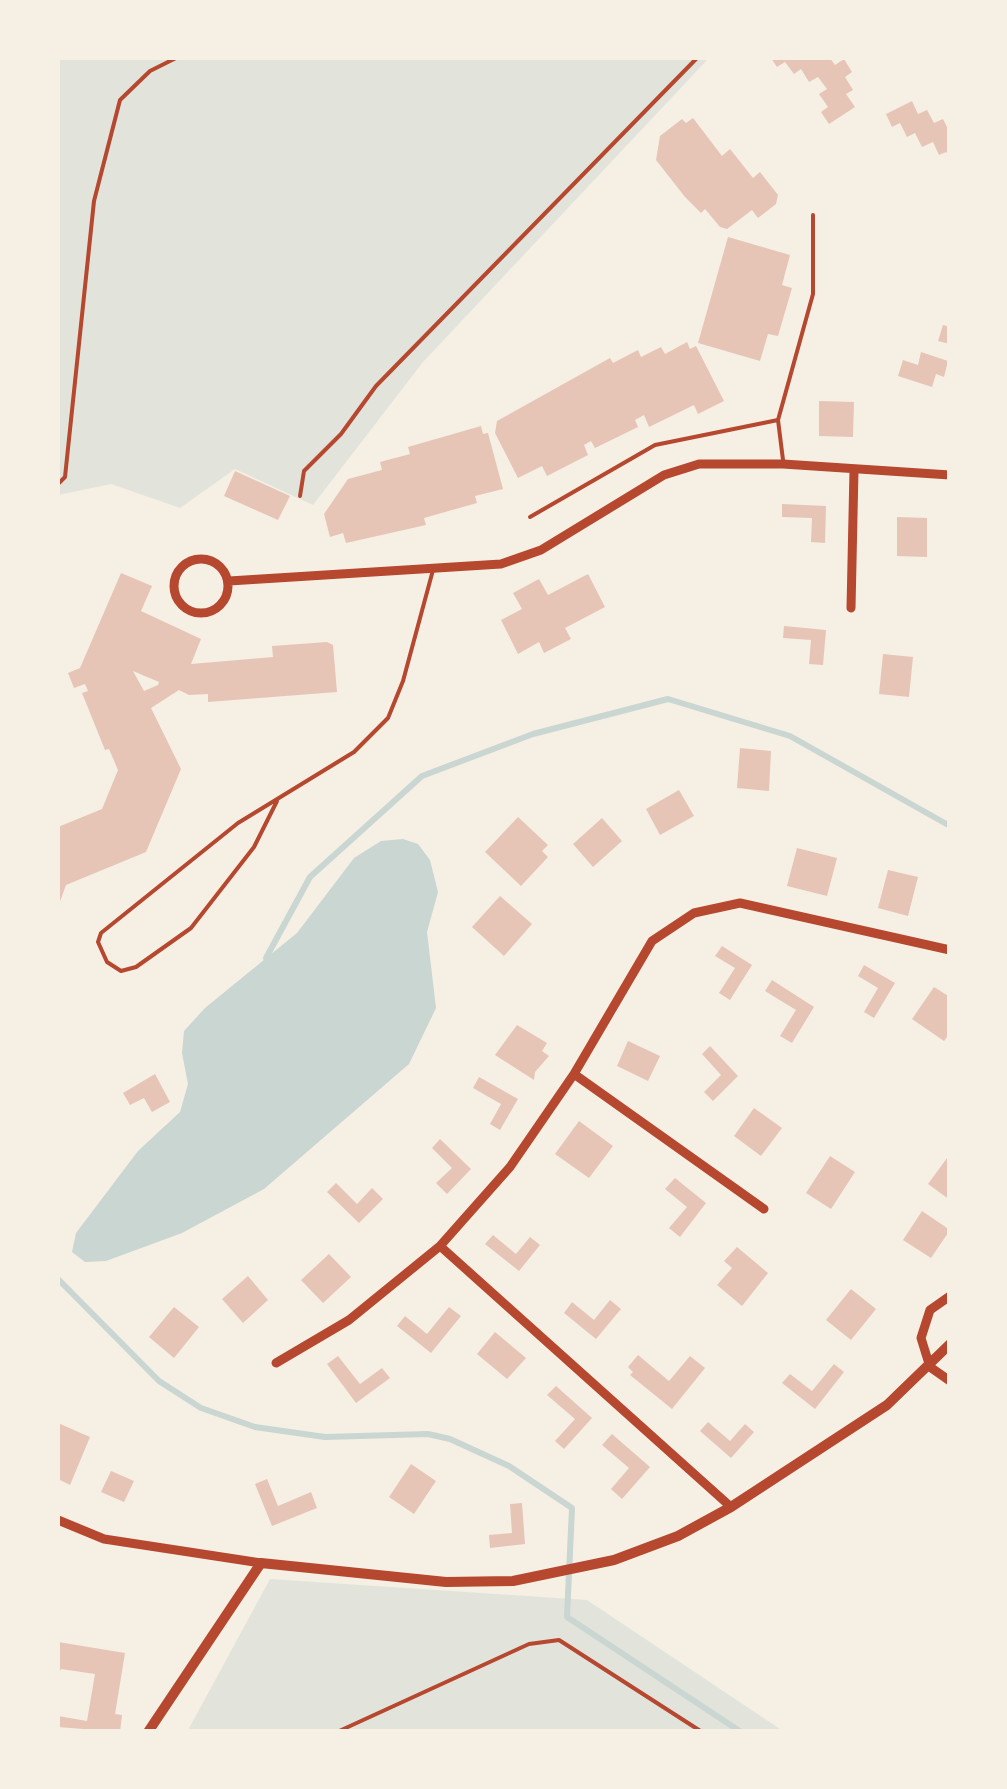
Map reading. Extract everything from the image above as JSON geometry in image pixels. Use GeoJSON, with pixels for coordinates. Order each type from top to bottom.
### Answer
{"type":"FeatureCollection","features":[{"type":"Feature","properties":{"kind":"street"},"geometry":{"type":"LineString","coordinates":[[229,581],[501,564],[541,550],[664,475],[699,464],[783,464],[950,475]]}},
{"type":"Feature","properties":{"kind":"street"},"geometry":{"type":"LineString","coordinates":[[851,608],[854,470]]}},
{"type":"Feature","properties":{"kind":"street"},"geometry":{"type":"LineString","coordinates":[[192,559],[208,559],[222,567],[229,581],[227,596],[217,609],[202,614],[187,610],[176,598],[174,583],[179,568],[192,559]]}},
{"type":"Feature","properties":{"kind":"street"},"geometry":{"type":"LineString","coordinates":[[276,1363],[349,1320],[440,1246],[510,1166],[574,1074],[652,941],[694,913],[740,903],[950,950]]}},
{"type":"Feature","properties":{"kind":"street"},"geometry":{"type":"LineString","coordinates":[[574,1074],[764,1209]]}},
{"type":"Feature","properties":{"kind":"street"},"geometry":{"type":"LineString","coordinates":[[440,1246],[731,1508]]}},
{"type":"Feature","properties":{"kind":"street"},"geometry":{"type":"LineString","coordinates":[[950,1296],[930,1310],[921,1338],[930,1366],[950,1381]]}},
{"type":"Feature","properties":{"kind":"street"},"geometry":{"type":"LineString","coordinates":[[58,1520],[104,1538],[261,1563],[446,1582],[513,1582],[614,1560],[678,1536],[731,1508],[888,1405],[950,1344]]}},
{"type":"Feature","properties":{"kind":"street"},"geometry":{"type":"LineString","coordinates":[[148,1732],[261,1563]]}},
{"type":"Feature","properties":{"kind":"lane"},"geometry":{"type":"LineString","coordinates":[[783,464],[778,420],[813,294],[813,215]]}},
{"type":"Feature","properties":{"kind":"lane"},"geometry":{"type":"LineString","coordinates":[[530,518],[655,445],[778,420]]}},
{"type":"Feature","properties":{"kind":"lane"},"geometry":{"type":"LineString","coordinates":[[277,801],[254,846],[192,928],[136,967],[121,971],[108,962],[98,942],[101,933],[238,823],[354,752],[388,718],[403,681],[434,569]]}},
{"type":"Feature","properties":{"kind":"path"},"geometry":{"type":"LineString","coordinates":[[58,484],[65,477],[94,201],[120,100],[150,71],[176,58]]}},
{"type":"Feature","properties":{"kind":"path"},"geometry":{"type":"LineString","coordinates":[[300,496],[304,471],[341,434],[376,386],[698,58]]}},
{"type":"Feature","properties":{"kind":"path"},"geometry":{"type":"LineString","coordinates":[[337,1732],[529,1644],[559,1640],[702,1732]]}},
{"type":"Feature","properties":{"kind":"shaded area"},"geometry":{"type":"Polygon","coordinates":[[[58,58],[709,58],[423,362],[313,505],[235,469],[180,508],[111,484],[58,495],[58,58]]]}},
{"type":"Feature","properties":{"kind":"shaded area"},"geometry":{"type":"Polygon","coordinates":[[[403,839],[418,844],[430,860],[438,892],[427,932],[436,1008],[409,1064],[264,1189],[182,1233],[106,1261],[85,1262],[72,1252],[76,1233],[138,1151],[180,1112],[188,1084],[182,1053],[184,1031],[205,1008],[297,933],[354,858],[381,841],[403,839]]]}},
{"type":"Feature","properties":{"kind":"shaded area"},"geometry":{"type":"Polygon","coordinates":[[[270,1579],[587,1600],[783,1731],[187,1732],[270,1579]]]}},
{"type":"Feature","properties":{"kind":"building"},"geometry":{"type":"Polygon","coordinates":[[[771,58],[830,58],[835,65],[844,59],[852,72],[845,77],[853,90],[846,94],[855,107],[829,124],[821,112],[828,107],[819,94],[827,89],[818,77],[809,82],[801,69],[794,74],[785,62],[777,67],[771,58]]]}},
{"type":"Feature","properties":{"kind":"building"},"geometry":{"type":"Polygon","coordinates":[[[912,101],[918,114],[927,110],[934,123],[943,119],[950,133],[950,158],[946,152],[939,155],[933,142],[922,147],[915,133],[907,137],[900,123],[892,127],[886,114],[912,101]]]}},
{"type":"Feature","properties":{"kind":"building"},"geometry":{"type":"Polygon","coordinates":[[[693,118],[722,156],[730,149],[753,178],[760,172],[778,195],[776,204],[758,218],[752,210],[727,229],[720,227],[705,209],[701,213],[685,197],[656,160],[660,136],[682,119],[686,123],[693,118]]]}},
{"type":"Feature","properties":{"kind":"building"},"geometry":{"type":"Polygon","coordinates":[[[728,237],[790,255],[782,285],[792,288],[778,336],[768,334],[760,361],[698,343],[728,237]]]}},
{"type":"Feature","properties":{"kind":"building"},"geometry":{"type":"Polygon","coordinates":[[[943,325],[950,327],[950,344],[938,341],[943,325]]]}},
{"type":"Feature","properties":{"kind":"building"},"geometry":{"type":"Polygon","coordinates":[[[687,342],[690,349],[696,346],[724,401],[698,414],[694,405],[649,427],[644,415],[635,420],[638,427],[595,448],[591,441],[584,445],[588,455],[547,476],[542,466],[518,478],[495,433],[497,421],[610,358],[613,363],[638,350],[641,357],[661,347],[665,354],[687,342]]]}},
{"type":"Feature","properties":{"kind":"building"},"geometry":{"type":"Polygon","coordinates":[[[921,352],[948,361],[944,377],[936,374],[932,387],[898,376],[903,360],[918,365],[921,352]]]}},
{"type":"Feature","properties":{"kind":"building"},"geometry":{"type":"Polygon","coordinates":[[[819,401],[854,402],[853,437],[819,436],[819,401]]]}},
{"type":"Feature","properties":{"kind":"building"},"geometry":{"type":"Polygon","coordinates":[[[481,426],[483,434],[488,433],[503,489],[475,496],[477,503],[424,518],[426,525],[346,543],[343,533],[330,537],[324,514],[348,479],[382,470],[380,462],[410,454],[408,447],[481,426]]]}},
{"type":"Feature","properties":{"kind":"building"},"geometry":{"type":"Polygon","coordinates":[[[235,471],[290,496],[278,520],[224,496],[235,471]]]}},
{"type":"Feature","properties":{"kind":"building"},"geometry":{"type":"Polygon","coordinates":[[[782,504],[826,506],[825,543],[811,542],[812,518],[782,517],[782,504]]]}},
{"type":"Feature","properties":{"kind":"building"},"geometry":{"type":"Polygon","coordinates":[[[897,517],[927,518],[927,557],[897,556],[897,517]]]}},
{"type":"Feature","properties":{"kind":"building"},"geometry":{"type":"Polygon","coordinates":[[[121,573],[152,586],[141,611],[201,639],[191,664],[273,657],[272,646],[327,642],[333,645],[337,692],[208,702],[208,694],[189,695],[179,690],[151,708],[181,769],[146,852],[66,885],[58,907],[58,827],[102,809],[118,770],[109,749],[105,750],[82,693],[88,691],[85,684],[74,688],[68,673],[80,668],[121,573]],[[133,671],[144,691],[159,682],[133,671]]]}},
{"type":"Feature","properties":{"kind":"building"},"geometry":{"type":"Polygon","coordinates":[[[588,574],[605,607],[565,628],[571,639],[544,653],[539,642],[518,654],[501,620],[522,609],[513,593],[539,579],[548,595],[588,574]]]}},
{"type":"Feature","properties":{"kind":"building"},"geometry":{"type":"Polygon","coordinates":[[[784,626],[826,630],[823,665],[809,664],[811,640],[783,638],[784,626]]]}},
{"type":"Feature","properties":{"kind":"building"},"geometry":{"type":"Polygon","coordinates":[[[883,654],[913,657],[909,697],[879,694],[883,654]]]}},
{"type":"Feature","properties":{"kind":"building"},"geometry":{"type":"Polygon","coordinates":[[[740,748],[771,751],[769,791],[737,788],[740,748]]]}},
{"type":"Feature","properties":{"kind":"building"},"geometry":{"type":"Polygon","coordinates":[[[679,790],[694,816],[660,835],[646,809],[679,790]]]}},
{"type":"Feature","properties":{"kind":"building"},"geometry":{"type":"Polygon","coordinates":[[[518,817],[548,845],[542,851],[548,857],[521,886],[485,852],[518,817]]]}},
{"type":"Feature","properties":{"kind":"building"},"geometry":{"type":"Polygon","coordinates":[[[602,818],[622,841],[593,867],[573,844],[602,818]]]}},
{"type":"Feature","properties":{"kind":"building"},"geometry":{"type":"Polygon","coordinates":[[[797,848],[837,858],[827,896],[787,886],[797,848]]]}},
{"type":"Feature","properties":{"kind":"building"},"geometry":{"type":"Polygon","coordinates":[[[888,870],[918,877],[908,916],[878,908],[888,870]]]}},
{"type":"Feature","properties":{"kind":"building"},"geometry":{"type":"Polygon","coordinates":[[[500,896],[532,924],[504,956],[472,927],[500,896]]]}},
{"type":"Feature","properties":{"kind":"building"},"geometry":{"type":"Polygon","coordinates":[[[722,946],[752,965],[730,1000],[719,993],[735,968],[715,956],[722,946]]]}},
{"type":"Feature","properties":{"kind":"building"},"geometry":{"type":"Polygon","coordinates":[[[864,965],[895,983],[874,1018],[864,1012],[878,988],[858,976],[864,965]]]}},
{"type":"Feature","properties":{"kind":"building"},"geometry":{"type":"Polygon","coordinates":[[[772,980],[814,1007],[792,1043],[780,1036],[796,1010],[765,991],[772,980]]]}},
{"type":"Feature","properties":{"kind":"building"},"geometry":{"type":"Polygon","coordinates":[[[934,987],[950,997],[950,1033],[944,1041],[912,1019],[934,987]]]}},
{"type":"Feature","properties":{"kind":"building"},"geometry":{"type":"Polygon","coordinates":[[[517,1025],[547,1043],[542,1051],[549,1056],[535,1072],[534,1080],[495,1055],[517,1025]]]}},
{"type":"Feature","properties":{"kind":"building"},"geometry":{"type":"Polygon","coordinates":[[[628,1041],[660,1056],[648,1081],[617,1066],[628,1041]]]}},
{"type":"Feature","properties":{"kind":"building"},"geometry":{"type":"Polygon","coordinates":[[[710,1046],[738,1076],[713,1101],[704,1092],[721,1075],[702,1054],[710,1046]]]}},
{"type":"Feature","properties":{"kind":"building"},"geometry":{"type":"Polygon","coordinates":[[[155,1074],[170,1102],[152,1112],[144,1098],[130,1105],[123,1093],[155,1074]]]}},
{"type":"Feature","properties":{"kind":"building"},"geometry":{"type":"Polygon","coordinates":[[[479,1077],[518,1099],[500,1130],[490,1124],[501,1104],[473,1088],[479,1077]]]}},
{"type":"Feature","properties":{"kind":"building"},"geometry":{"type":"Polygon","coordinates":[[[754,1108],[782,1128],[761,1156],[734,1136],[754,1108]]]}},
{"type":"Feature","properties":{"kind":"building"},"geometry":{"type":"Polygon","coordinates":[[[579,1121],[613,1146],[589,1178],[555,1154],[579,1121]]]}},
{"type":"Feature","properties":{"kind":"building"},"geometry":{"type":"Polygon","coordinates":[[[440,1139],[471,1169],[447,1194],[436,1183],[452,1168],[432,1148],[440,1139]]]}},
{"type":"Feature","properties":{"kind":"building"},"geometry":{"type":"Polygon","coordinates":[[[950,1154],[950,1200],[928,1184],[950,1154]]]}},
{"type":"Feature","properties":{"kind":"building"},"geometry":{"type":"Polygon","coordinates":[[[830,1156],[855,1172],[831,1209],[806,1193],[830,1156]]]}},
{"type":"Feature","properties":{"kind":"building"},"geometry":{"type":"Polygon","coordinates":[[[675,1178],[706,1203],[680,1237],[669,1228],[687,1207],[665,1189],[675,1178]]]}},
{"type":"Feature","properties":{"kind":"building"},"geometry":{"type":"Polygon","coordinates":[[[336,1183],[357,1204],[372,1188],[383,1199],[359,1223],[327,1192],[336,1183]]]}},
{"type":"Feature","properties":{"kind":"building"},"geometry":{"type":"Polygon","coordinates":[[[922,1211],[950,1230],[931,1258],[903,1240],[922,1211]]]}},
{"type":"Feature","properties":{"kind":"building"},"geometry":{"type":"Polygon","coordinates":[[[493,1235],[516,1254],[530,1237],[540,1245],[519,1271],[485,1244],[493,1235]]]}},
{"type":"Feature","properties":{"kind":"building"},"geometry":{"type":"Polygon","coordinates":[[[737,1247],[768,1273],[742,1306],[717,1285],[732,1268],[724,1261],[737,1247]]]}},
{"type":"Feature","properties":{"kind":"building"},"geometry":{"type":"Polygon","coordinates":[[[329,1254],[351,1277],[323,1303],[301,1280],[329,1254]]]}},
{"type":"Feature","properties":{"kind":"building"},"geometry":{"type":"Polygon","coordinates":[[[248,1276],[268,1300],[243,1323],[222,1299],[248,1276]]]}},
{"type":"Feature","properties":{"kind":"building"},"geometry":{"type":"Polygon","coordinates":[[[851,1289],[876,1309],[851,1340],[826,1320],[851,1289]]]}},
{"type":"Feature","properties":{"kind":"building"},"geometry":{"type":"Polygon","coordinates":[[[610,1300],[621,1309],[596,1339],[564,1313],[572,1302],[594,1320],[610,1300]]]}},
{"type":"Feature","properties":{"kind":"building"},"geometry":{"type":"Polygon","coordinates":[[[174,1307],[199,1327],[174,1358],[149,1337],[174,1307]]]}},
{"type":"Feature","properties":{"kind":"building"},"geometry":{"type":"Polygon","coordinates":[[[449,1307],[461,1316],[431,1353],[397,1326],[405,1316],[427,1334],[449,1307]]]}},
{"type":"Feature","properties":{"kind":"building"},"geometry":{"type":"Polygon","coordinates":[[[495,1332],[526,1358],[507,1379],[477,1354],[495,1332]]]}},
{"type":"Feature","properties":{"kind":"building"},"geometry":{"type":"Polygon","coordinates":[[[638,1355],[669,1381],[690,1356],[705,1368],[672,1409],[630,1375],[633,1372],[628,1367],[638,1355]]]}},
{"type":"Feature","properties":{"kind":"building"},"geometry":{"type":"Polygon","coordinates":[[[338,1356],[360,1384],[382,1368],[390,1378],[356,1403],[327,1364],[338,1356]]]}},
{"type":"Feature","properties":{"kind":"building"},"geometry":{"type":"Polygon","coordinates":[[[834,1364],[844,1372],[815,1409],[782,1383],[790,1374],[812,1391],[834,1364]]]}},
{"type":"Feature","properties":{"kind":"building"},"geometry":{"type":"Polygon","coordinates":[[[556,1386],[592,1418],[564,1449],[555,1441],[575,1419],[547,1395],[556,1386]]]}},
{"type":"Feature","properties":{"kind":"building"},"geometry":{"type":"Polygon","coordinates":[[[708,1422],[730,1441],[745,1424],[754,1432],[731,1458],[700,1431],[708,1422]]]}},
{"type":"Feature","properties":{"kind":"building"},"geometry":{"type":"Polygon","coordinates":[[[58,1423],[90,1437],[70,1485],[58,1479],[58,1423]]]}},
{"type":"Feature","properties":{"kind":"building"},"geometry":{"type":"Polygon","coordinates":[[[612,1434],[650,1467],[622,1499],[611,1489],[629,1468],[602,1445],[612,1434]]]}},
{"type":"Feature","properties":{"kind":"building"},"geometry":{"type":"Polygon","coordinates":[[[411,1464],[436,1481],[414,1514],[389,1497],[411,1464]]]}},
{"type":"Feature","properties":{"kind":"building"},"geometry":{"type":"Polygon","coordinates":[[[111,1471],[134,1481],[124,1502],[101,1492],[111,1471]]]}},
{"type":"Feature","properties":{"kind":"building"},"geometry":{"type":"Polygon","coordinates":[[[267,1479],[278,1506],[311,1492],[317,1508],[272,1526],[255,1484],[267,1479]]]}},
{"type":"Feature","properties":{"kind":"building"},"geometry":{"type":"Polygon","coordinates":[[[522,1503],[525,1544],[490,1548],[489,1535],[512,1533],[510,1504],[522,1503]]]}},
{"type":"Feature","properties":{"kind":"building"},"geometry":{"type":"Polygon","coordinates":[[[58,1642],[125,1653],[115,1714],[122,1715],[120,1732],[58,1727],[58,1716],[87,1721],[95,1674],[61,1669],[58,1677],[58,1642]]]}},
{"type":"Feature","properties":{"kind":"waterway"},"geometry":{"type":"LineString","coordinates":[[266,958],[310,877],[422,776],[533,734],[668,699],[790,736],[950,826]]}},
{"type":"Feature","properties":{"kind":"waterway"},"geometry":{"type":"LineString","coordinates":[[58,1279],[159,1381],[201,1408],[255,1427],[325,1437],[428,1434],[450,1439],[509,1466],[572,1508],[567,1617],[741,1732]]}}]}
